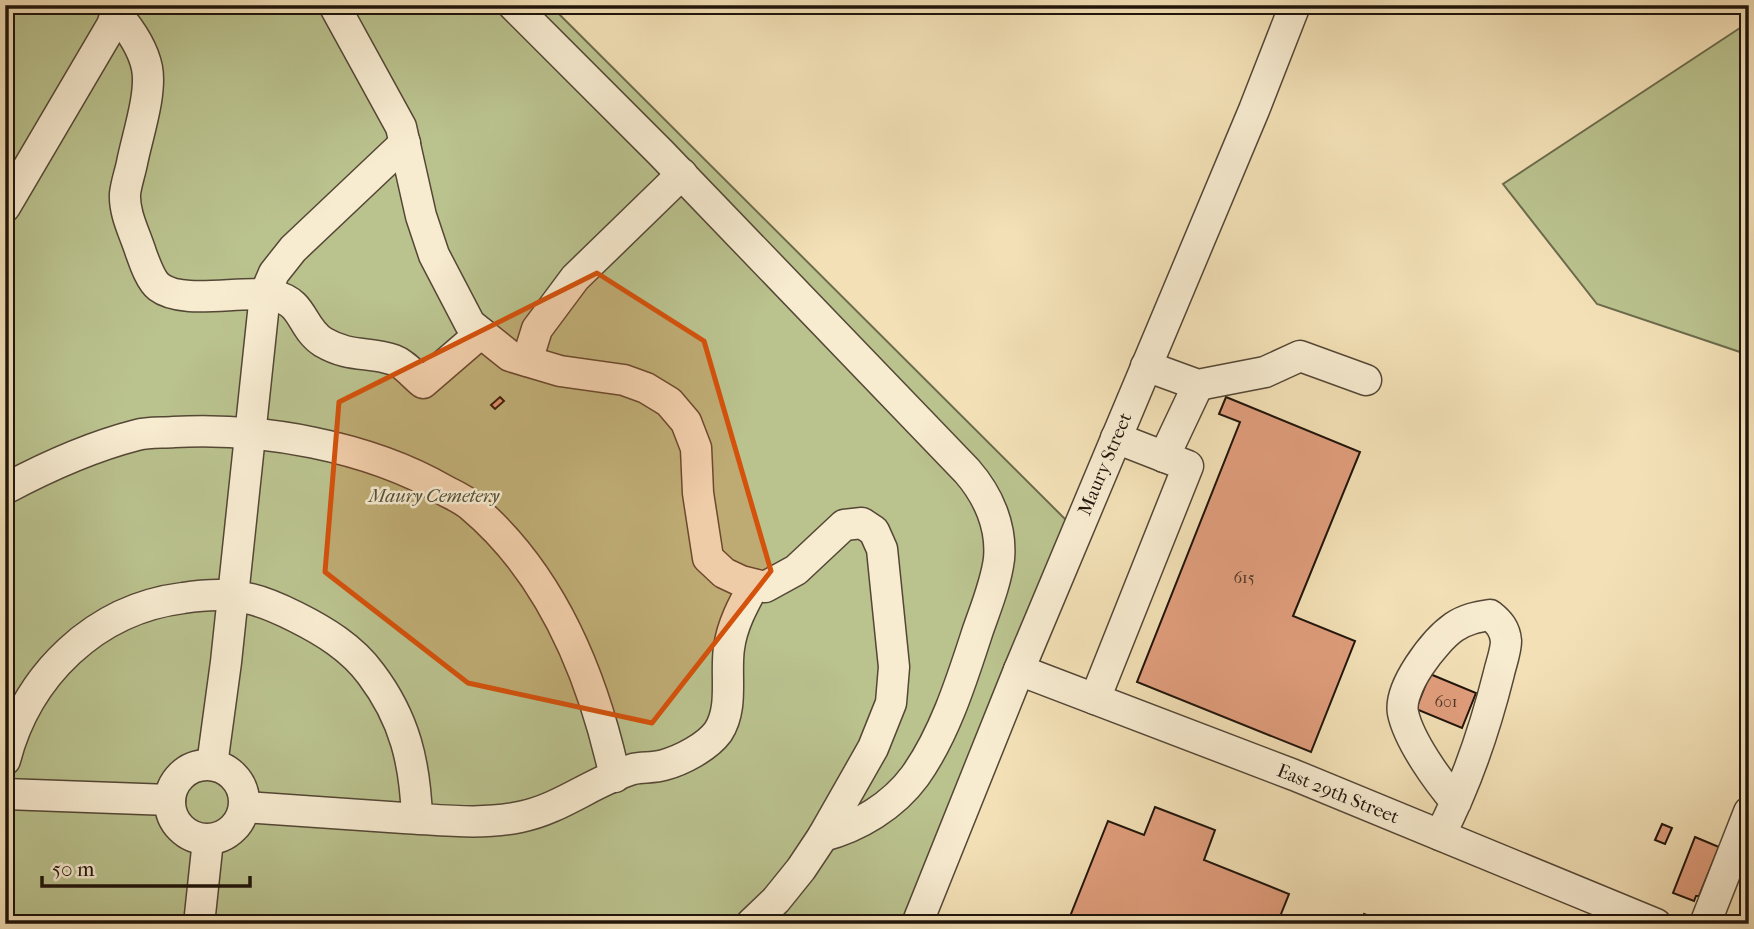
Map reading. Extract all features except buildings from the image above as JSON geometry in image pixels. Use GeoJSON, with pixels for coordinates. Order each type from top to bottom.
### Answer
{"type":"FeatureCollection","features":[{"type":"Feature","properties":{"kind":"street"},"geometry":{"type":"LineString","coordinates":[[334,5],[401,127],[421,216],[433,255],[470,324],[510,356],[559,371],[624,380],[646,388],[669,402],[686,422],[696,448],[698,494],[708,558],[724,573],[765,587],[796,570],[844,525],[862,523],[874,531],[882,549],[894,667],[891,703],[873,748],[823,836],[776,900],[751,924]]}},
{"type":"Feature","properties":{"kind":"street"},"geometry":{"type":"LineString","coordinates":[[513,5],[682,174],[967,471],[984,490],[991,506],[999,557],[993,587],[951,706],[930,752],[914,777],[893,799],[871,816],[845,830],[823,836]]}},
{"type":"Feature","properties":{"kind":"street","name":"Maury Street"},"geometry":{"type":"LineString","coordinates":[[917,924],[1019,670],[1254,110],[1295,5]]}},
{"type":"Feature","properties":{"kind":"street"},"geometry":{"type":"LineString","coordinates":[[117,9],[147,69],[146,92],[125,194],[127,214],[151,276],[159,287],[173,294],[199,296],[277,296],[294,304],[311,331],[321,340],[352,354],[381,356],[397,361],[423,383],[481,333]]}},
{"type":"Feature","properties":{"kind":"street"},"geometry":{"type":"LineString","coordinates":[[5,207],[112,25],[117,9]]}},
{"type":"Feature","properties":{"kind":"street"},"geometry":{"type":"LineString","coordinates":[[212,765],[265,294],[274,273],[293,249],[405,143]]}},
{"type":"Feature","properties":{"kind":"street"},"geometry":{"type":"LineString","coordinates":[[527,361],[537,328],[575,278],[682,174]]}},
{"type":"Feature","properties":{"kind":"street"},"geometry":{"type":"LineString","coordinates":[[1146,366],[1198,385],[1265,372],[1300,356],[1366,380]]}},
{"type":"Feature","properties":{"kind":"street"},"geometry":{"type":"LineString","coordinates":[[1164,457],[1198,385]]}},
{"type":"Feature","properties":{"kind":"street"},"geometry":{"type":"LineString","coordinates":[[5,489],[51,464],[139,435],[199,431],[250,432],[384,460],[433,483],[470,504],[520,556],[543,588],[568,634],[596,706],[615,777]]}},
{"type":"Feature","properties":{"kind":"street"},"geometry":{"type":"LineString","coordinates":[[1095,699],[1188,466],[1116,438]]}},
{"type":"Feature","properties":{"kind":"street"},"geometry":{"type":"LineString","coordinates":[[244,807],[481,822],[522,817],[634,769],[664,766],[705,744],[718,732],[726,713],[729,650],[733,628],[754,585]]}},
{"type":"Feature","properties":{"kind":"street"},"geometry":{"type":"LineString","coordinates":[[5,760],[11,738],[32,698],[61,657],[80,640],[119,616],[146,605],[204,595],[233,596],[278,609],[331,636],[370,673],[386,696],[406,741],[413,765],[417,818]]}},
{"type":"Feature","properties":{"kind":"street"},"geometry":{"type":"LineString","coordinates":[[1440,835],[1456,802],[1486,729],[1506,642],[1500,623],[1490,615],[1468,619],[1452,628],[1425,656],[1402,700],[1409,729],[1436,779],[1456,802]]}},
{"type":"Feature","properties":{"kind":"street","name":"East 29th Street"},"geometry":{"type":"LineString","coordinates":[[1019,670],[1294,775],[1656,924]]}},
{"type":"Feature","properties":{"kind":"street"},"geometry":{"type":"LineString","coordinates":[[200,765],[212,765],[233,774],[244,795],[244,807],[241,819],[233,829],[208,840],[186,833],[177,824],[171,812],[170,800],[179,777],[200,765]]}},
{"type":"Feature","properties":{"kind":"street"},"geometry":{"type":"LineString","coordinates":[[5,794],[170,800]]}},
{"type":"Feature","properties":{"kind":"street"},"geometry":{"type":"LineString","coordinates":[[1705,924],[1749,812]]}},
{"type":"Feature","properties":{"kind":"street"},"geometry":{"type":"LineString","coordinates":[[199,924],[208,840]]}},
{"type":"Feature","properties":{"kind":"highlighted area"},"geometry":{"type":"Polygon","coordinates":[[[597,273],[704,341],[771,571],[652,723],[468,683],[325,572],[339,402],[597,273]]]}},
{"type":"Feature","properties":{"kind":"green space","name":"Maury Cemetery"},"geometry":{"type":"Polygon","coordinates":[[[5,5],[550,5],[1075,529],[915,924],[5,924],[5,5]]]}},
{"type":"Feature","properties":{"kind":"green space"},"geometry":{"type":"Polygon","coordinates":[[[1749,22],[1749,355],[1597,304],[1503,184],[1749,22]]]}}]}
